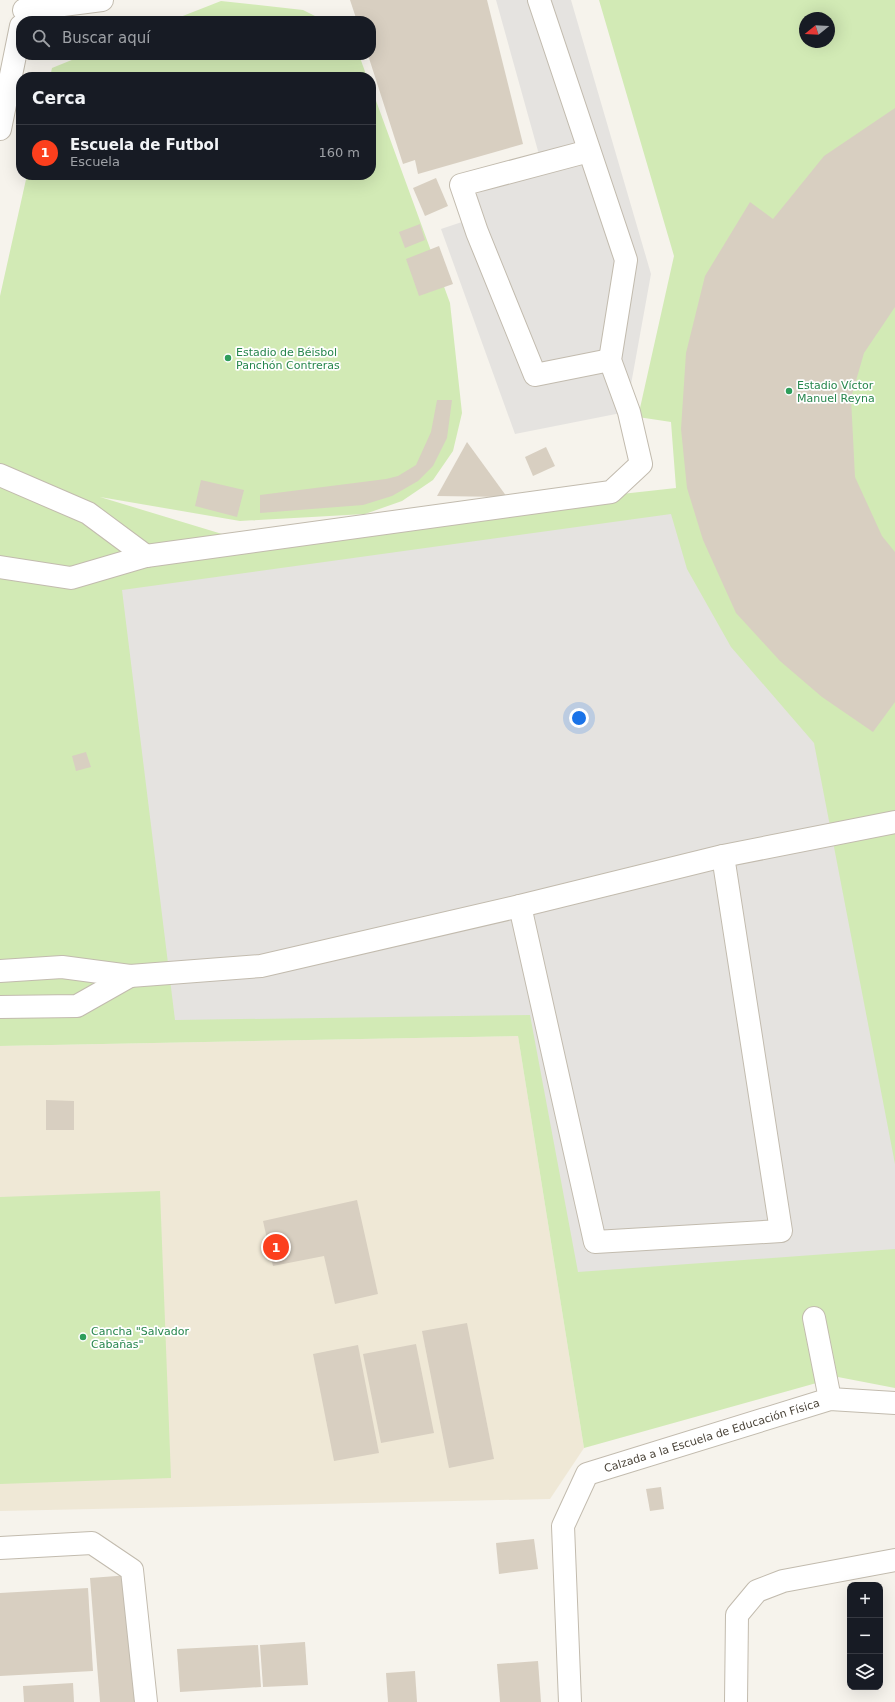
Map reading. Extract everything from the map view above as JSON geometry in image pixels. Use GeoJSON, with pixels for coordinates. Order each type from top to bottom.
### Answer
{"type":"FeatureCollection","features":[{"type":"Feature","properties":{"kind":"street"},"geometry":{"type":"LineString","coordinates":[[23,14],[102,0]]}},
{"type":"Feature","properties":{"kind":"street"},"geometry":{"type":"LineString","coordinates":[[0,567],[71,578],[146,556],[611,492],[641,464],[629,412],[610,360],[626,260],[539,0]]}},
{"type":"Feature","properties":{"kind":"street"},"geometry":{"type":"LineString","coordinates":[[0,129],[16,49]]}},
{"type":"Feature","properties":{"kind":"street"},"geometry":{"type":"LineString","coordinates":[[589,151],[461,185],[477,232],[535,375],[610,360]]}},
{"type":"Feature","properties":{"kind":"street"},"geometry":{"type":"LineString","coordinates":[[0,476],[88,513],[146,556]]}},
{"type":"Feature","properties":{"kind":"street"},"geometry":{"type":"LineString","coordinates":[[0,971],[62,967],[130,976],[261,966],[520,906],[723,856],[895,822]]}},
{"type":"Feature","properties":{"kind":"street"},"geometry":{"type":"LineString","coordinates":[[520,906],[595,1242],[781,1231],[723,856]]}},
{"type":"Feature","properties":{"kind":"street"},"geometry":{"type":"LineString","coordinates":[[0,1007],[77,1006],[130,976]]}},
{"type":"Feature","properties":{"kind":"street"},"geometry":{"type":"LineString","coordinates":[[814,1318],[830,1399]]}},
{"type":"Feature","properties":{"kind":"street","name":"Calzada a la Escuela de Educación Física"},"geometry":{"type":"LineString","coordinates":[[570,1702],[563,1526],[587,1474],[830,1399],[895,1403]]}},
{"type":"Feature","properties":{"kind":"street"},"geometry":{"type":"LineString","coordinates":[[0,1548],[92,1543],[132,1570],[146,1702]]}},
{"type":"Feature","properties":{"kind":"street"},"geometry":{"type":"LineString","coordinates":[[736,1702],[737,1615],[757,1591],[783,1581],[895,1560]]}},
{"type":"Feature","properties":{"kind":"shaded area"},"geometry":{"type":"Polygon","coordinates":[[[496,0],[571,0],[651,274],[626,412],[515,434],[441,229],[468,220],[462,199],[543,169],[496,0]]]}},
{"type":"Feature","properties":{"kind":"shaded area"},"geometry":{"type":"Polygon","coordinates":[[[671,514],[687,569],[731,647],[814,743],[895,1164],[895,1249],[578,1272],[530,1015],[175,1020],[122,590],[671,514]]]}},
{"type":"Feature","properties":{"kind":"shaded area"},"geometry":{"type":"Polygon","coordinates":[[[518,1036],[584,1448],[550,1499],[0,1511],[0,1046],[518,1036]]]}},
{"type":"Feature","properties":{"kind":"green space"},"geometry":{"type":"Polygon","coordinates":[[[599,0],[895,0],[895,1388],[838,1377],[584,1448],[518,1036],[0,1046],[0,296],[26,180],[376,180],[376,101],[450,303],[462,413],[453,451],[433,480],[402,501],[365,514],[240,521],[100,497],[232,537],[676,488],[671,422],[638,417],[674,256],[599,0]]]}},
{"type":"Feature","properties":{"kind":"green space"},"geometry":{"type":"Polygon","coordinates":[[[221,1],[303,10],[315,16],[183,16],[221,1]]]}},
{"type":"Feature","properties":{"kind":"green space"},"geometry":{"type":"Polygon","coordinates":[[[72,60],[361,60],[365,72],[51,72],[52,68],[72,60]]]}},
{"type":"Feature","properties":{"kind":"green space","name":"Cancha \"Salvador Cabañas\""},"geometry":{"type":"Polygon","coordinates":[[[160,1191],[171,1478],[0,1484],[0,1197],[160,1191]]]}},
{"type":"Feature","properties":{"kind":"building"},"geometry":{"type":"Polygon","coordinates":[[[350,0],[487,0],[523,144],[418,174],[415,160],[403,164],[376,80],[376,72],[373,72],[370,60],[376,60],[376,16],[355,16],[350,0]]]}},
{"type":"Feature","properties":{"kind":"building","name":"Estadio Víctor Manuel Reyna"},"geometry":{"type":"Polygon","coordinates":[[[895,108],[895,307],[864,353],[851,398],[855,477],[882,536],[895,552],[895,702],[873,732],[822,697],[780,661],[736,613],[703,540],[687,488],[681,429],[686,353],[705,276],[750,202],[773,219],[824,156],[895,108]]]}},
{"type":"Feature","properties":{"kind":"building"},"geometry":{"type":"Polygon","coordinates":[[[436,178],[448,206],[425,216],[413,188],[436,178]]]}},
{"type":"Feature","properties":{"kind":"building"},"geometry":{"type":"Polygon","coordinates":[[[420,224],[425,240],[405,248],[399,232],[420,224]]]}},
{"type":"Feature","properties":{"kind":"building"},"geometry":{"type":"Polygon","coordinates":[[[439,246],[453,284],[419,296],[406,259],[439,246]]]}},
{"type":"Feature","properties":{"kind":"building"},"geometry":{"type":"Polygon","coordinates":[[[437,400],[452,400],[447,438],[433,466],[418,481],[392,496],[363,505],[260,513],[260,495],[386,479],[398,476],[416,465],[431,432],[437,400]]]}},
{"type":"Feature","properties":{"kind":"building"},"geometry":{"type":"Polygon","coordinates":[[[467,442],[507,497],[437,496],[467,442]]]}},
{"type":"Feature","properties":{"kind":"building"},"geometry":{"type":"Polygon","coordinates":[[[546,447],[555,466],[533,476],[525,457],[546,447]]]}},
{"type":"Feature","properties":{"kind":"building"},"geometry":{"type":"Polygon","coordinates":[[[201,480],[244,490],[237,517],[195,506],[201,480]]]}},
{"type":"Feature","properties":{"kind":"building"},"geometry":{"type":"Polygon","coordinates":[[[86,752],[91,767],[76,771],[72,756],[86,752]]]}},
{"type":"Feature","properties":{"kind":"building"},"geometry":{"type":"Polygon","coordinates":[[[46,1100],[74,1101],[74,1130],[46,1130],[46,1100]]]}},
{"type":"Feature","properties":{"kind":"building"},"geometry":{"type":"Polygon","coordinates":[[[357,1200],[378,1294],[335,1304],[324,1256],[273,1266],[263,1221],[357,1200]]]}},
{"type":"Feature","properties":{"kind":"building"},"geometry":{"type":"Polygon","coordinates":[[[467,1323],[494,1459],[449,1468],[422,1331],[467,1323]]]}},
{"type":"Feature","properties":{"kind":"building"},"geometry":{"type":"Polygon","coordinates":[[[416,1344],[434,1433],[381,1443],[363,1354],[416,1344]]]}},
{"type":"Feature","properties":{"kind":"building"},"geometry":{"type":"Polygon","coordinates":[[[358,1345],[379,1453],[334,1461],[313,1354],[358,1345]]]}},
{"type":"Feature","properties":{"kind":"building"},"geometry":{"type":"Polygon","coordinates":[[[661,1487],[664,1509],[650,1511],[646,1489],[661,1487]]]}},
{"type":"Feature","properties":{"kind":"building"},"geometry":{"type":"Polygon","coordinates":[[[534,1539],[538,1569],[499,1574],[496,1543],[534,1539]]]}},
{"type":"Feature","properties":{"kind":"building"},"geometry":{"type":"Polygon","coordinates":[[[130,1575],[140,1702],[100,1702],[90,1578],[130,1575]]]}},
{"type":"Feature","properties":{"kind":"building"},"geometry":{"type":"Polygon","coordinates":[[[88,1588],[93,1671],[0,1676],[0,1593],[88,1588]]]}},
{"type":"Feature","properties":{"kind":"building"},"geometry":{"type":"Polygon","coordinates":[[[305,1642],[308,1685],[263,1687],[260,1645],[305,1642]]]}},
{"type":"Feature","properties":{"kind":"building"},"geometry":{"type":"Polygon","coordinates":[[[258,1645],[261,1687],[180,1692],[177,1649],[258,1645]]]}},
{"type":"Feature","properties":{"kind":"building"},"geometry":{"type":"Polygon","coordinates":[[[538,1661],[541,1702],[500,1702],[497,1664],[538,1661]]]}},
{"type":"Feature","properties":{"kind":"building"},"geometry":{"type":"Polygon","coordinates":[[[415,1671],[417,1702],[388,1702],[386,1673],[415,1671]]]}},
{"type":"Feature","properties":{"kind":"building"},"geometry":{"type":"Polygon","coordinates":[[[73,1683],[74,1702],[24,1702],[23,1686],[73,1683]]]}},
{"type":"Feature","properties":{"kind":"place","name":"Estadio de Béisbol Panchón Contreras"},"geometry":{"type":"Point","coordinates":[228,358]}},
{"type":"Feature","properties":{"kind":"place","name":"Estadio Víctor Manuel Reyna"},"geometry":{"type":"Point","coordinates":[789,391]}},
{"type":"Feature","properties":{"kind":"place","name":"Escuela de Futbol"},"geometry":{"type":"Point","coordinates":[276,1247]}},
{"type":"Feature","properties":{"kind":"place","name":"Cancha \"Salvador Cabañas\""},"geometry":{"type":"Point","coordinates":[83,1337]}}]}
